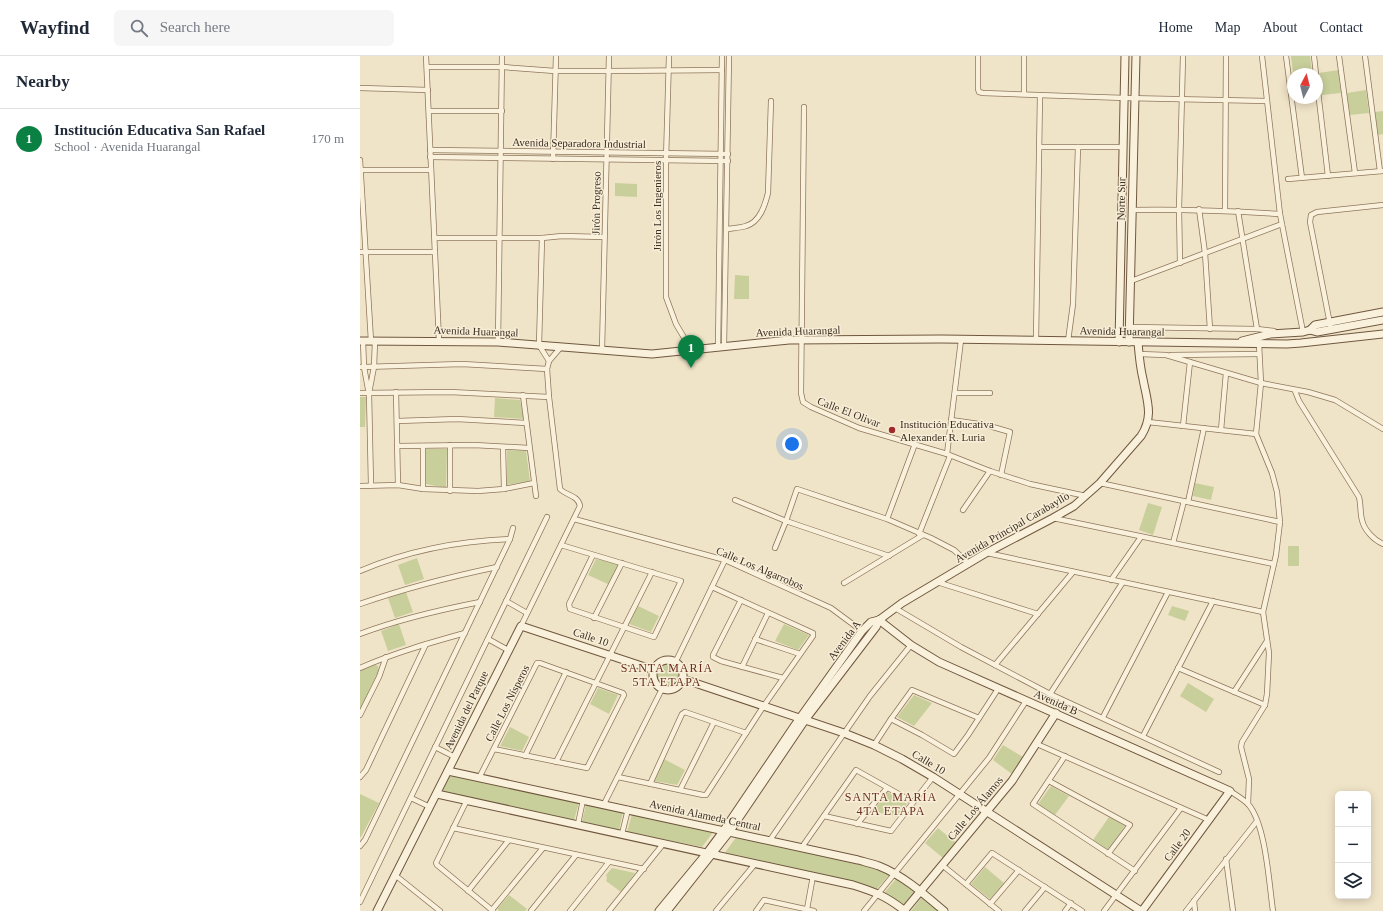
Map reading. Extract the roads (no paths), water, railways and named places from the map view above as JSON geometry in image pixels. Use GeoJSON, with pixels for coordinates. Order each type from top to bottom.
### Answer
{"type":"FeatureCollection","features":[{"type":"Feature","properties":{"kind":"street"},"geometry":{"type":"LineString","coordinates":[[426,56],[439,341]]}},
{"type":"Feature","properties":{"kind":"street"},"geometry":{"type":"LineString","coordinates":[[498,342],[502,56]]}},
{"type":"Feature","properties":{"kind":"street"},"geometry":{"type":"LineString","coordinates":[[553,159],[556,56]]}},
{"type":"Feature","properties":{"kind":"street","name":"Jirón Progreso"},"geometry":{"type":"LineString","coordinates":[[602,350],[609,71],[608,56]]}},
{"type":"Feature","properties":{"kind":"street","name":"Jirón Los Ingenieros"},"geometry":{"type":"LineString","coordinates":[[669,56],[666,153],[666,297],[676,324],[692,351]]}},
{"type":"Feature","properties":{"kind":"street"},"geometry":{"type":"LineString","coordinates":[[721,348],[722,56]]}},
{"type":"Feature","properties":{"kind":"street"},"geometry":{"type":"LineString","coordinates":[[721,348],[727,229],[729,56]]}},
{"type":"Feature","properties":{"kind":"street"},"geometry":{"type":"LineString","coordinates":[[978,56],[978,89],[979,92],[983,93],[1268,101]]}},
{"type":"Feature","properties":{"kind":"street"},"geometry":{"type":"LineString","coordinates":[[1024,56],[1024,94]]}},
{"type":"Feature","properties":{"kind":"street","name":"Norte Sur"},"geometry":{"type":"LineString","coordinates":[[1119,342],[1125,56]]}},
{"type":"Feature","properties":{"kind":"street","name":"Norte Sur"},"geometry":{"type":"LineString","coordinates":[[1129,342],[1136,56]]}},
{"type":"Feature","properties":{"kind":"street"},"geometry":{"type":"LineString","coordinates":[[1180,263],[1179,209],[1183,56]]}},
{"type":"Feature","properties":{"kind":"street"},"geometry":{"type":"LineString","coordinates":[[1225,210],[1227,100],[1226,56]]}},
{"type":"Feature","properties":{"kind":"street"},"geometry":{"type":"LineString","coordinates":[[1262,56],[1280,214],[1306,331]]}},
{"type":"Feature","properties":{"kind":"street"},"geometry":{"type":"LineString","coordinates":[[1286,56],[1302,178]]}},
{"type":"Feature","properties":{"kind":"street"},"geometry":{"type":"LineString","coordinates":[[1314,56],[1315,68]]}},
{"type":"Feature","properties":{"kind":"street"},"geometry":{"type":"LineString","coordinates":[[1339,56],[1354,173]]}},
{"type":"Feature","properties":{"kind":"street"},"geometry":{"type":"LineString","coordinates":[[1288,179],[1381,171],[1365,56]]}},
{"type":"Feature","properties":{"kind":"street"},"geometry":{"type":"LineString","coordinates":[[427,67],[502,67],[555,71],[722,70]]}},
{"type":"Feature","properties":{"kind":"street"},"geometry":{"type":"LineString","coordinates":[[360,88],[428,90]]}},
{"type":"Feature","properties":{"kind":"street"},"geometry":{"type":"LineString","coordinates":[[1036,340],[1040,95]]}},
{"type":"Feature","properties":{"kind":"street"},"geometry":{"type":"LineString","coordinates":[[727,229],[748,226],[756,219],[765,207],[768,193],[770,101]]}},
{"type":"Feature","properties":{"kind":"street"},"geometry":{"type":"LineString","coordinates":[[1319,104],[1328,176]]}},
{"type":"Feature","properties":{"kind":"street"},"geometry":{"type":"LineString","coordinates":[[801,340],[804,107]]}},
{"type":"Feature","properties":{"kind":"street"},"geometry":{"type":"LineString","coordinates":[[429,111],[502,111]]}},
{"type":"Feature","properties":{"kind":"street"},"geometry":{"type":"LineString","coordinates":[[1040,147],[1124,147]]}},
{"type":"Feature","properties":{"kind":"street"},"geometry":{"type":"LineString","coordinates":[[1068,341],[1073,304],[1078,147]]}},
{"type":"Feature","properties":{"kind":"street","name":"Avenida Separadora Industrial"},"geometry":{"type":"LineString","coordinates":[[430,150],[728,154]]}},
{"type":"Feature","properties":{"kind":"street","name":"Avenida Separadora Industrial"},"geometry":{"type":"LineString","coordinates":[[430,157],[728,161]]}},
{"type":"Feature","properties":{"kind":"street"},"geometry":{"type":"LineString","coordinates":[[360,160],[374,367],[369,393],[371,485]]}},
{"type":"Feature","properties":{"kind":"street"},"geometry":{"type":"LineString","coordinates":[[360,170],[431,170]]}},
{"type":"Feature","properties":{"kind":"street"},"geometry":{"type":"LineString","coordinates":[[1331,326],[1310,222],[1311,215],[1317,212],[1383,205]]}},
{"type":"Feature","properties":{"kind":"street"},"geometry":{"type":"LineString","coordinates":[[1132,210],[1225,210],[1280,214]]}},
{"type":"Feature","properties":{"kind":"street"},"geometry":{"type":"LineString","coordinates":[[1199,210],[1205,253],[1210,329]]}},
{"type":"Feature","properties":{"kind":"street"},"geometry":{"type":"LineString","coordinates":[[1238,211],[1257,330]]}},
{"type":"Feature","properties":{"kind":"street"},"geometry":{"type":"LineString","coordinates":[[1131,281],[1282,224]]}},
{"type":"Feature","properties":{"kind":"street"},"geometry":{"type":"LineString","coordinates":[[435,238],[542,238],[562,236],[604,237]]}},
{"type":"Feature","properties":{"kind":"street"},"geometry":{"type":"LineString","coordinates":[[542,238],[539,345],[549,361]]}},
{"type":"Feature","properties":{"kind":"street"},"geometry":{"type":"LineString","coordinates":[[360,252],[435,252]]}},
{"type":"Feature","properties":{"kind":"street","name":"Avenida Huarangal"},"geometry":{"type":"LineString","coordinates":[[1238,343],[1261,335],[1284,332],[1317,332],[1331,326],[1383,312]]}},
{"type":"Feature","properties":{"kind":"street","name":"Avenida Huarangal"},"geometry":{"type":"LineString","coordinates":[[1331,326],[1383,320]]}},
{"type":"Feature","properties":{"kind":"street"},"geometry":{"type":"LineString","coordinates":[[1130,327],[1284,332]]}},
{"type":"Feature","properties":{"kind":"street","name":"Avenida Huarangal"},"geometry":{"type":"LineString","coordinates":[[362,341],[498,342],[652,354],[721,348],[778,340],[1036,340],[1301,344],[1383,334]]}},
{"type":"Feature","properties":{"kind":"street","name":"Calle El Olivar"},"geometry":{"type":"LineString","coordinates":[[801,340],[801,393],[803,402],[811,408],[859,428],[915,444],[1030,484],[1086,496]]}},
{"type":"Feature","properties":{"kind":"street"},"geometry":{"type":"LineString","coordinates":[[844,583],[889,556],[921,534],[948,455],[961,340]]}},
{"type":"Feature","properties":{"kind":"street"},"geometry":{"type":"LineString","coordinates":[[362,341],[362,367],[369,393]]}},
{"type":"Feature","properties":{"kind":"street","name":"Avenida Principal Carabayllo"},"geometry":{"type":"LineString","coordinates":[[879,620],[895,608],[986,553],[1074,506],[1100,483],[1141,436],[1148,422],[1149,406],[1142,378],[1138,342]]}},
{"type":"Feature","properties":{"kind":"street"},"geometry":{"type":"LineString","coordinates":[[1248,804],[1249,781],[1241,747],[1242,742],[1265,704],[1267,694],[1269,653],[1263,612],[1274,564],[1280,522],[1277,492],[1272,473],[1256,434],[1261,383],[1259,344]]}},
{"type":"Feature","properties":{"kind":"street"},"geometry":{"type":"LineString","coordinates":[[360,393],[450,392],[549,397],[547,368],[549,361],[560,347]]}},
{"type":"Feature","properties":{"kind":"street"},"geometry":{"type":"LineString","coordinates":[[1139,354],[1260,354]]}},
{"type":"Feature","properties":{"kind":"street"},"geometry":{"type":"LineString","coordinates":[[1166,355],[1261,383],[1295,391],[1308,392],[1335,400],[1383,429]]}},
{"type":"Feature","properties":{"kind":"street"},"geometry":{"type":"LineString","coordinates":[[1183,426],[1190,362]]}},
{"type":"Feature","properties":{"kind":"street"},"geometry":{"type":"LineString","coordinates":[[362,367],[462,364],[547,368]]}},
{"type":"Feature","properties":{"kind":"street"},"geometry":{"type":"LineString","coordinates":[[1220,430],[1226,373]]}},
{"type":"Feature","properties":{"kind":"street"},"geometry":{"type":"LineString","coordinates":[[1295,391],[1299,401],[1359,497],[1361,505],[1361,519],[1364,526],[1375,541],[1383,544]]}},
{"type":"Feature","properties":{"kind":"street"},"geometry":{"type":"LineString","coordinates":[[396,392],[398,485]]}},
{"type":"Feature","properties":{"kind":"street"},"geometry":{"type":"LineString","coordinates":[[954,393],[990,393]]}},
{"type":"Feature","properties":{"kind":"street"},"geometry":{"type":"LineString","coordinates":[[523,395],[536,496]]}},
{"type":"Feature","properties":{"kind":"street","name":"Avenida del Parque"},"geometry":{"type":"LineString","coordinates":[[377,911],[437,794],[580,506],[575,497],[564,493],[560,489],[549,397]]}},
{"type":"Feature","properties":{"kind":"street"},"geometry":{"type":"LineString","coordinates":[[397,421],[457,419],[526,423]]}},
{"type":"Feature","properties":{"kind":"street"},"geometry":{"type":"LineString","coordinates":[[951,420],[1010,432],[1002,475]]}},
{"type":"Feature","properties":{"kind":"street"},"geometry":{"type":"LineString","coordinates":[[1148,422],[1256,434]]}},
{"type":"Feature","properties":{"kind":"street"},"geometry":{"type":"LineString","coordinates":[[1173,543],[1186,502],[1204,428]]}},
{"type":"Feature","properties":{"kind":"street"},"geometry":{"type":"LineString","coordinates":[[887,519],[915,444]]}},
{"type":"Feature","properties":{"kind":"street"},"geometry":{"type":"LineString","coordinates":[[450,445],[450,491]]}},
{"type":"Feature","properties":{"kind":"street"},"geometry":{"type":"LineString","coordinates":[[398,446],[474,445],[529,448]]}},
{"type":"Feature","properties":{"kind":"street"},"geometry":{"type":"LineString","coordinates":[[423,446],[423,489]]}},
{"type":"Feature","properties":{"kind":"street"},"geometry":{"type":"LineString","coordinates":[[503,447],[504,489]]}},
{"type":"Feature","properties":{"kind":"street"},"geometry":{"type":"LineString","coordinates":[[962,510],[990,471]]}},
{"type":"Feature","properties":{"kind":"street"},"geometry":{"type":"LineString","coordinates":[[360,486],[398,485],[423,489],[478,491],[504,489],[534,483]]}},
{"type":"Feature","properties":{"kind":"street"},"geometry":{"type":"LineString","coordinates":[[1100,483],[1280,522]]}},
{"type":"Feature","properties":{"kind":"street"},"geometry":{"type":"LineString","coordinates":[[775,548],[797,489],[887,519],[954,550],[969,564]]}},
{"type":"Feature","properties":{"kind":"street"},"geometry":{"type":"LineString","coordinates":[[735,500],[786,521],[889,556]]}},
{"type":"Feature","properties":{"kind":"street","name":"Avenida del Parque"},"geometry":{"type":"LineString","coordinates":[[360,902],[547,517]]}},
{"type":"Feature","properties":{"kind":"street"},"geometry":{"type":"LineString","coordinates":[[1053,518],[1274,564]]}},
{"type":"Feature","properties":{"kind":"street","name":"Calle Los Algarrobos"},"geometry":{"type":"LineString","coordinates":[[574,519],[725,560],[831,608],[862,631]]}},
{"type":"Feature","properties":{"kind":"street"},"geometry":{"type":"LineString","coordinates":[[360,846],[365,840],[497,567],[510,539],[513,528]]}},
{"type":"Feature","properties":{"kind":"street"},"geometry":{"type":"LineString","coordinates":[[1111,580],[1141,537]]}},
{"type":"Feature","properties":{"kind":"street"},"geometry":{"type":"LineString","coordinates":[[360,571],[409,553],[442,545],[476,540],[510,539]]}},
{"type":"Feature","properties":{"kind":"street"},"geometry":{"type":"LineString","coordinates":[[561,546],[622,563],[680,580],[682,582],[654,636],[652,637],[570,610],[569,604],[593,555]]}},
{"type":"Feature","properties":{"kind":"street"},"geometry":{"type":"LineString","coordinates":[[986,553],[1263,612]]}},
{"type":"Feature","properties":{"kind":"street"},"geometry":{"type":"LineString","coordinates":[[676,661],[725,560]]}},
{"type":"Feature","properties":{"kind":"street"},"geometry":{"type":"LineString","coordinates":[[594,618],[622,563]]}},
{"type":"Feature","properties":{"kind":"street"},"geometry":{"type":"LineString","coordinates":[[360,604],[399,590],[448,577],[497,567]]}},
{"type":"Feature","properties":{"kind":"street"},"geometry":{"type":"LineString","coordinates":[[494,749],[556,762],[652,572]]}},
{"type":"Feature","properties":{"kind":"street"},"geometry":{"type":"LineString","coordinates":[[995,665],[1073,572]]}},
{"type":"Feature","properties":{"kind":"street"},"geometry":{"type":"LineString","coordinates":[[937,582],[1038,614]]}},
{"type":"Feature","properties":{"kind":"street"},"geometry":{"type":"LineString","coordinates":[[1050,694],[1123,582]]}},
{"type":"Feature","properties":{"kind":"street"},"geometry":{"type":"LineString","coordinates":[[618,777],[706,795],[763,707],[814,634],[712,587]]}},
{"type":"Feature","properties":{"kind":"street"},"geometry":{"type":"LineString","coordinates":[[1103,717],[1168,592]]}},
{"type":"Feature","properties":{"kind":"street"},"geometry":{"type":"LineString","coordinates":[[741,600],[713,655],[715,659],[783,678]]}},
{"type":"Feature","properties":{"kind":"street"},"geometry":{"type":"LineString","coordinates":[[506,601],[527,613]]}},
{"type":"Feature","properties":{"kind":"street"},"geometry":{"type":"LineString","coordinates":[[360,634],[409,618],[480,602]]}},
{"type":"Feature","properties":{"kind":"street"},"geometry":{"type":"LineString","coordinates":[[1143,736],[1213,602]]}},
{"type":"Feature","properties":{"kind":"street","name":"Avenida B"},"geometry":{"type":"LineString","coordinates":[[895,608],[995,665],[1050,694],[1103,717],[1219,772]]}},
{"type":"Feature","properties":{"kind":"street"},"geometry":{"type":"LineString","coordinates":[[742,667],[768,613]]}},
{"type":"Feature","properties":{"kind":"street","name":"Avenida A"},"geometry":{"type":"LineString","coordinates":[[667,911],[727,831],[862,631],[871,622],[879,620]]}},
{"type":"Feature","properties":{"kind":"street","name":"Avenida A"},"geometry":{"type":"LineString","coordinates":[[727,831],[795,725],[802,719],[876,627],[879,620]]}},
{"type":"Feature","properties":{"kind":"street","name":"Avenida B"},"geometry":{"type":"LineString","coordinates":[[879,620],[911,645],[939,662],[1230,791]]}},
{"type":"Feature","properties":{"kind":"street","name":"Calle 10"},"geometry":{"type":"LineString","coordinates":[[521,626],[654,670]]}},
{"type":"Feature","properties":{"kind":"street"},"geometry":{"type":"LineString","coordinates":[[360,668],[386,657],[465,633]]}},
{"type":"Feature","properties":{"kind":"street"},"geometry":{"type":"LineString","coordinates":[[488,639],[508,650]]}},
{"type":"Feature","properties":{"kind":"street"},"geometry":{"type":"LineString","coordinates":[[755,639],[800,654]]}},
{"type":"Feature","properties":{"kind":"street"},"geometry":{"type":"LineString","coordinates":[[1234,692],[1267,641]]}},
{"type":"Feature","properties":{"kind":"street"},"geometry":{"type":"LineString","coordinates":[[360,777],[366,770],[426,644]]}},
{"type":"Feature","properties":{"kind":"street"},"geometry":{"type":"LineString","coordinates":[[770,840],[870,696],[911,645]]}},
{"type":"Feature","properties":{"kind":"street"},"geometry":{"type":"LineString","coordinates":[[360,715],[379,677],[386,657]]}},
{"type":"Feature","properties":{"kind":"street"},"geometry":{"type":"LineString","coordinates":[[665,659],[676,661],[683,668],[683,679],[677,687],[667,690],[662,689],[653,679],[656,665],[665,659]]}},
{"type":"Feature","properties":{"kind":"street","name":"Calle Los Nísperos"},"geometry":{"type":"LineString","coordinates":[[479,778],[537,663],[596,682],[622,692],[624,695],[588,767],[585,769],[556,762]]}},
{"type":"Feature","properties":{"kind":"street"},"geometry":{"type":"LineString","coordinates":[[1178,668],[1265,704]]}},
{"type":"Feature","properties":{"kind":"street"},"geometry":{"type":"LineString","coordinates":[[525,756],[566,672]]}},
{"type":"Feature","properties":{"kind":"street","name":"Calle 10"},"geometry":{"type":"LineString","coordinates":[[683,679],[844,733],[874,745],[902,759],[960,794],[1141,911]]}},
{"type":"Feature","properties":{"kind":"street"},"geometry":{"type":"LineString","coordinates":[[604,804],[662,689]]}},
{"type":"Feature","properties":{"kind":"street"},"geometry":{"type":"LineString","coordinates":[[891,719],[954,754],[998,689]]}},
{"type":"Feature","properties":{"kind":"street"},"geometry":{"type":"LineString","coordinates":[[874,745],[912,690],[979,718]]}},
{"type":"Feature","properties":{"kind":"street"},"geometry":{"type":"LineString","coordinates":[[864,911],[989,758],[1026,701]]}},
{"type":"Feature","properties":{"kind":"street"},"geometry":{"type":"LineString","coordinates":[[650,784],[683,713],[685,712],[746,733]]}},
{"type":"Feature","properties":{"kind":"street","name":"Calle Los Álamos"},"geometry":{"type":"LineString","coordinates":[[904,911],[1012,781],[1056,713]]}},
{"type":"Feature","properties":{"kind":"street"},"geometry":{"type":"LineString","coordinates":[[791,715],[795,725]]}},
{"type":"Feature","properties":{"kind":"street"},"geometry":{"type":"LineString","coordinates":[[680,790],[714,722]]}},
{"type":"Feature","properties":{"kind":"street"},"geometry":{"type":"LineString","coordinates":[[1037,744],[1209,820]]}},
{"type":"Feature","properties":{"kind":"street"},"geometry":{"type":"LineString","coordinates":[[435,747],[455,757]]}},
{"type":"Feature","properties":{"kind":"street"},"geometry":{"type":"LineString","coordinates":[[1065,756],[1032,804],[1135,871]]}},
{"type":"Feature","properties":{"kind":"street"},"geometry":{"type":"LineString","coordinates":[[802,847],[856,770],[913,802]]}},
{"type":"Feature","properties":{"kind":"street","name":"Avenida Alameda Central"},"geometry":{"type":"LineString","coordinates":[[448,771],[858,860],[879,866],[894,874],[920,891],[944,911]]}},
{"type":"Feature","properties":{"kind":"street"},"geometry":{"type":"LineString","coordinates":[[824,816],[891,831],[933,777]]}},
{"type":"Feature","properties":{"kind":"street"},"geometry":{"type":"LineString","coordinates":[[1049,781],[1130,825],[1108,854]]}},
{"type":"Feature","properties":{"kind":"street"},"geometry":{"type":"LineString","coordinates":[[857,824],[887,788]]}},
{"type":"Feature","properties":{"kind":"street"},"geometry":{"type":"LineString","coordinates":[[1230,791],[1248,804],[1257,820],[1263,845],[1273,911]]}},
{"type":"Feature","properties":{"kind":"street","name":"Calle 20"},"geometry":{"type":"LineString","coordinates":[[1141,911],[1230,791]]}},
{"type":"Feature","properties":{"kind":"street"},"geometry":{"type":"LineString","coordinates":[[437,794],[853,884],[878,893],[892,901],[904,911]]}},
{"type":"Feature","properties":{"kind":"street"},"geometry":{"type":"LineString","coordinates":[[411,798],[430,807]]}},
{"type":"Feature","properties":{"kind":"street"},"geometry":{"type":"LineString","coordinates":[[467,800],[436,861],[437,865],[492,911],[543,848]]}},
{"type":"Feature","properties":{"kind":"street"},"geometry":{"type":"LineString","coordinates":[[578,824],[583,800]]}},
{"type":"Feature","properties":{"kind":"street"},"geometry":{"type":"LineString","coordinates":[[1104,911],[1117,896],[1181,808]]}},
{"type":"Feature","properties":{"kind":"street"},"geometry":{"type":"LineString","coordinates":[[622,834],[628,809]]}},
{"type":"Feature","properties":{"kind":"street"},"geometry":{"type":"LineString","coordinates":[[1186,911],[1257,820]]}},
{"type":"Feature","properties":{"kind":"street"},"geometry":{"type":"LineString","coordinates":[[453,828],[644,870]]}},
{"type":"Feature","properties":{"kind":"street"},"geometry":{"type":"LineString","coordinates":[[468,891],[509,840]]}},
{"type":"Feature","properties":{"kind":"street"},"geometry":{"type":"LineString","coordinates":[[610,911],[664,843]]}},
{"type":"Feature","properties":{"kind":"street","name":"Avenida A"},"geometry":{"type":"LineString","coordinates":[[659,911],[710,853]]}},
{"type":"Feature","properties":{"kind":"street"},"geometry":{"type":"LineString","coordinates":[[966,884],[992,853],[1082,911]]}},
{"type":"Feature","properties":{"kind":"street"},"geometry":{"type":"LineString","coordinates":[[531,911],[576,855]]}},
{"type":"Feature","properties":{"kind":"street"},"geometry":{"type":"LineString","coordinates":[[1226,859],[1233,911]]}},
{"type":"Feature","properties":{"kind":"street"},"geometry":{"type":"LineString","coordinates":[[570,911],[609,862]]}},
{"type":"Feature","properties":{"kind":"street"},"geometry":{"type":"LineString","coordinates":[[716,911],[755,864]]}},
{"type":"Feature","properties":{"kind":"street"},"geometry":{"type":"LineString","coordinates":[[942,864],[999,911]]}},
{"type":"Feature","properties":{"kind":"street"},"geometry":{"type":"LineString","coordinates":[[990,904],[1019,870]]}},
{"type":"Feature","properties":{"kind":"street"},"geometry":{"type":"LineString","coordinates":[[395,875],[440,911]]}},
{"type":"Feature","properties":{"kind":"street"},"geometry":{"type":"LineString","coordinates":[[807,909],[813,876]]}},
{"type":"Feature","properties":{"kind":"street"},"geometry":{"type":"LineString","coordinates":[[1024,911],[1045,887]]}},
{"type":"Feature","properties":{"kind":"street"},"geometry":{"type":"LineString","coordinates":[[757,911],[764,900],[814,911]]}},
{"type":"Feature","properties":{"kind":"street"},"geometry":{"type":"LineString","coordinates":[[1194,901],[1195,911]]}},
{"type":"Feature","properties":{"kind":"street"},"geometry":{"type":"LineString","coordinates":[[1065,911],[1071,904]]}},
{"type":"Feature","properties":{"kind":"place","name":"Institución Educativa San Rafael"},"geometry":{"type":"Point","coordinates":[691,368]}},
{"type":"Feature","properties":{"kind":"place","name":"Institución Educativa Alexander R. Luria"},"geometry":{"type":"Point","coordinates":[892,430]}},
{"type":"Feature","properties":{"kind":"district","name":"SANTA MARÍA 5TA ETAPA"},"geometry":{"type":"Point","coordinates":[667,675]}},
{"type":"Feature","properties":{"kind":"district","name":"SANTA MARÍA 4TA ETAPA"},"geometry":{"type":"Point","coordinates":[891,804]}}]}
